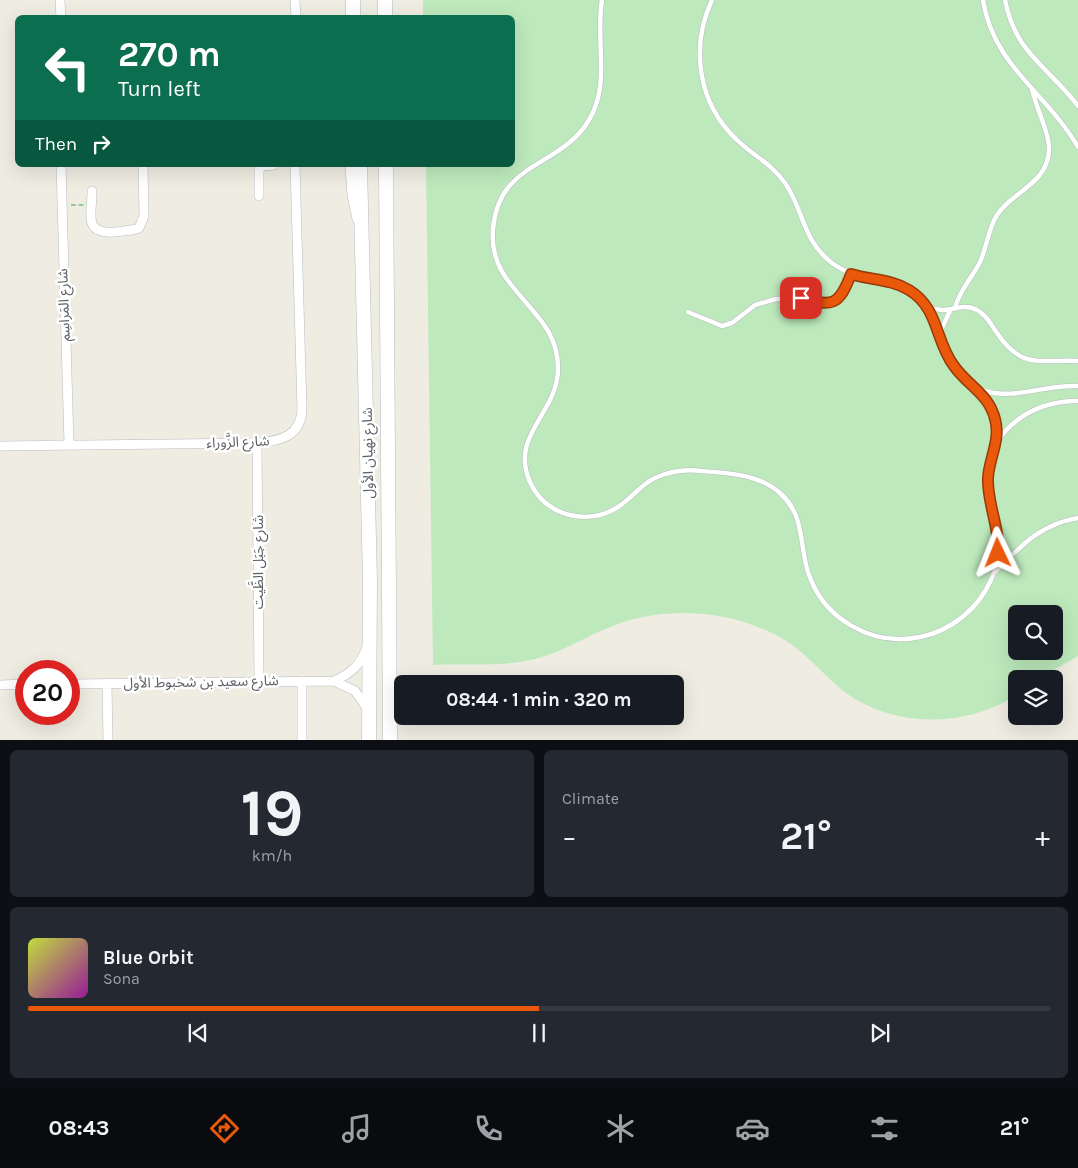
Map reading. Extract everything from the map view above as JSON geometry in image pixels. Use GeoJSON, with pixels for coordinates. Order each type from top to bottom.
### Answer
{"type":"FeatureCollection","features":[{"type":"Feature","properties":{"kind":"main road"},"geometry":{"type":"LineString","coordinates":[[353,0],[354,15]]}},
{"type":"Feature","properties":{"kind":"main road"},"geometry":{"type":"LineString","coordinates":[[379,0],[385,15]]}},
{"type":"Feature","properties":{"kind":"main road"},"geometry":{"type":"LineString","coordinates":[[385,0],[385,15]]}},
{"type":"Feature","properties":{"kind":"main road","name":"شارع نهيان الأول"},"geometry":{"type":"LineString","coordinates":[[360,167],[368,439],[369,740]]}},
{"type":"Feature","properties":{"kind":"main road","name":"شارع نهيان الأول"},"geometry":{"type":"LineString","coordinates":[[386,167],[390,740]]}},
{"type":"Feature","properties":{"kind":"street"},"geometry":{"type":"LineString","coordinates":[[60,0],[60,15]]}},
{"type":"Feature","properties":{"kind":"street"},"geometry":{"type":"LineString","coordinates":[[296,0],[296,15]]}},
{"type":"Feature","properties":{"kind":"street","name":"شارع المَراسِم"},"geometry":{"type":"LineString","coordinates":[[61,167],[69,444]]}},
{"type":"Feature","properties":{"kind":"street"},"geometry":{"type":"LineString","coordinates":[[92,192],[92,225],[98,232],[139,228],[144,216],[143,167]]}},
{"type":"Feature","properties":{"kind":"street"},"geometry":{"type":"LineString","coordinates":[[259,196],[259,170],[263,167]]}},
{"type":"Feature","properties":{"kind":"street","name":"شارع الزَّوراء"},"geometry":{"type":"LineString","coordinates":[[0,446],[257,443],[288,437],[295,432],[302,417],[295,167]]}},
{"type":"Feature","properties":{"kind":"street"},"geometry":{"type":"LineString","coordinates":[[350,167],[354,207],[363,237]]}},
{"type":"Feature","properties":{"kind":"street","name":"شارع جَبَل الظَّيت"},"geometry":{"type":"LineString","coordinates":[[257,443],[259,681]]}},
{"type":"Feature","properties":{"kind":"street"},"geometry":{"type":"LineString","coordinates":[[334,681],[345,676],[360,662],[370,640]]}},
{"type":"Feature","properties":{"kind":"street"},"geometry":{"type":"LineString","coordinates":[[302,681],[302,740]]}},
{"type":"Feature","properties":{"kind":"street","name":"شارع سعيد بن شخبوط الأول"},"geometry":{"type":"LineString","coordinates":[[80,684],[334,681],[355,691],[368,710]]}},
{"type":"Feature","properties":{"kind":"street"},"geometry":{"type":"LineString","coordinates":[[107,683],[108,740]]}},
{"type":"Feature","properties":{"kind":"street"},"geometry":{"type":"LineString","coordinates":[[0,685],[15,684]]}},
{"type":"Feature","properties":{"kind":"lane"},"geometry":{"type":"LineString","coordinates":[[602,0],[598,32],[601,86],[594,112],[584,128],[571,142],[527,169],[513,181],[502,197],[494,224],[493,244],[501,273],[513,290],[545,323],[557,352],[558,372],[554,393],[546,411],[530,433],[526,450],[526,467],[535,491],[545,503],[559,512],[582,517],[599,515],[614,510],[644,484],[668,473],[695,470],[757,479],[780,492],[796,514],[802,532],[808,572],[821,599],[845,622],[865,633],[882,637],[913,638],[946,628],[975,604],[993,574],[1018,547],[1033,535],[1054,524],[1078,518]]}},
{"type":"Feature","properties":{"kind":"lane"},"geometry":{"type":"LineString","coordinates":[[712,0],[702,30],[699,54],[704,86],[722,124],[737,140],[771,166],[784,181],[794,199],[805,230],[817,248],[833,264],[851,274],[901,286],[916,295],[927,306],[949,360],[961,375],[979,390],[989,403],[995,418],[997,433],[988,481],[989,498],[998,533],[998,553],[993,574]]}},
{"type":"Feature","properties":{"kind":"lane"},"geometry":{"type":"LineString","coordinates":[[983,0],[990,29],[1002,53],[1058,117],[1078,147]]}},
{"type":"Feature","properties":{"kind":"lane"},"geometry":{"type":"LineString","coordinates":[[1006,0],[1013,26],[1024,49],[1066,91],[1078,106]]}},
{"type":"Feature","properties":{"kind":"lane"},"geometry":{"type":"LineString","coordinates":[[940,334],[960,292],[980,261],[998,214],[1042,173],[1048,161],[1049,140],[1038,115],[1032,89]]}},
{"type":"Feature","properties":{"kind":"lane"},"geometry":{"type":"LineString","coordinates":[[688,312],[722,326],[732,323],[755,305],[776,299],[795,298],[826,304],[840,295],[851,274]]}},
{"type":"Feature","properties":{"kind":"lane"},"geometry":{"type":"LineString","coordinates":[[927,306],[936,310],[968,307],[980,311],[1006,346],[1023,358],[1040,362],[1078,361]]}},
{"type":"Feature","properties":{"kind":"lane"},"geometry":{"type":"LineString","coordinates":[[979,390],[1005,395],[1054,386],[1078,386]]}},
{"type":"Feature","properties":{"kind":"lane"},"geometry":{"type":"LineString","coordinates":[[996,444],[1009,427],[1030,411],[1057,403],[1078,402]]}},
{"type":"Feature","properties":{"kind":"path"},"geometry":{"type":"LineString","coordinates":[[61,204],[92,205]]}},
{"type":"Feature","properties":{"kind":"green space"},"geometry":{"type":"Polygon","coordinates":[[[423,0],[1078,0],[1078,656],[1054,670],[1008,670],[1008,699],[978,713],[957,718],[936,719],[915,719],[894,715],[874,708],[855,699],[831,681],[803,653],[782,639],[748,623],[711,615],[679,613],[633,619],[608,628],[552,654],[515,663],[433,665],[426,167],[515,167],[515,15],[423,15],[423,0]]]}},
{"type":"Feature","properties":{"kind":"route"},"geometry":{"type":"LineString","coordinates":[[801,298],[821,305],[831,303],[840,295],[851,274],[901,286],[916,295],[927,306],[934,317],[949,360],[961,375],[985,396],[995,418],[997,426],[996,444],[990,461],[988,481],[989,498],[998,533],[998,553]]}}]}
